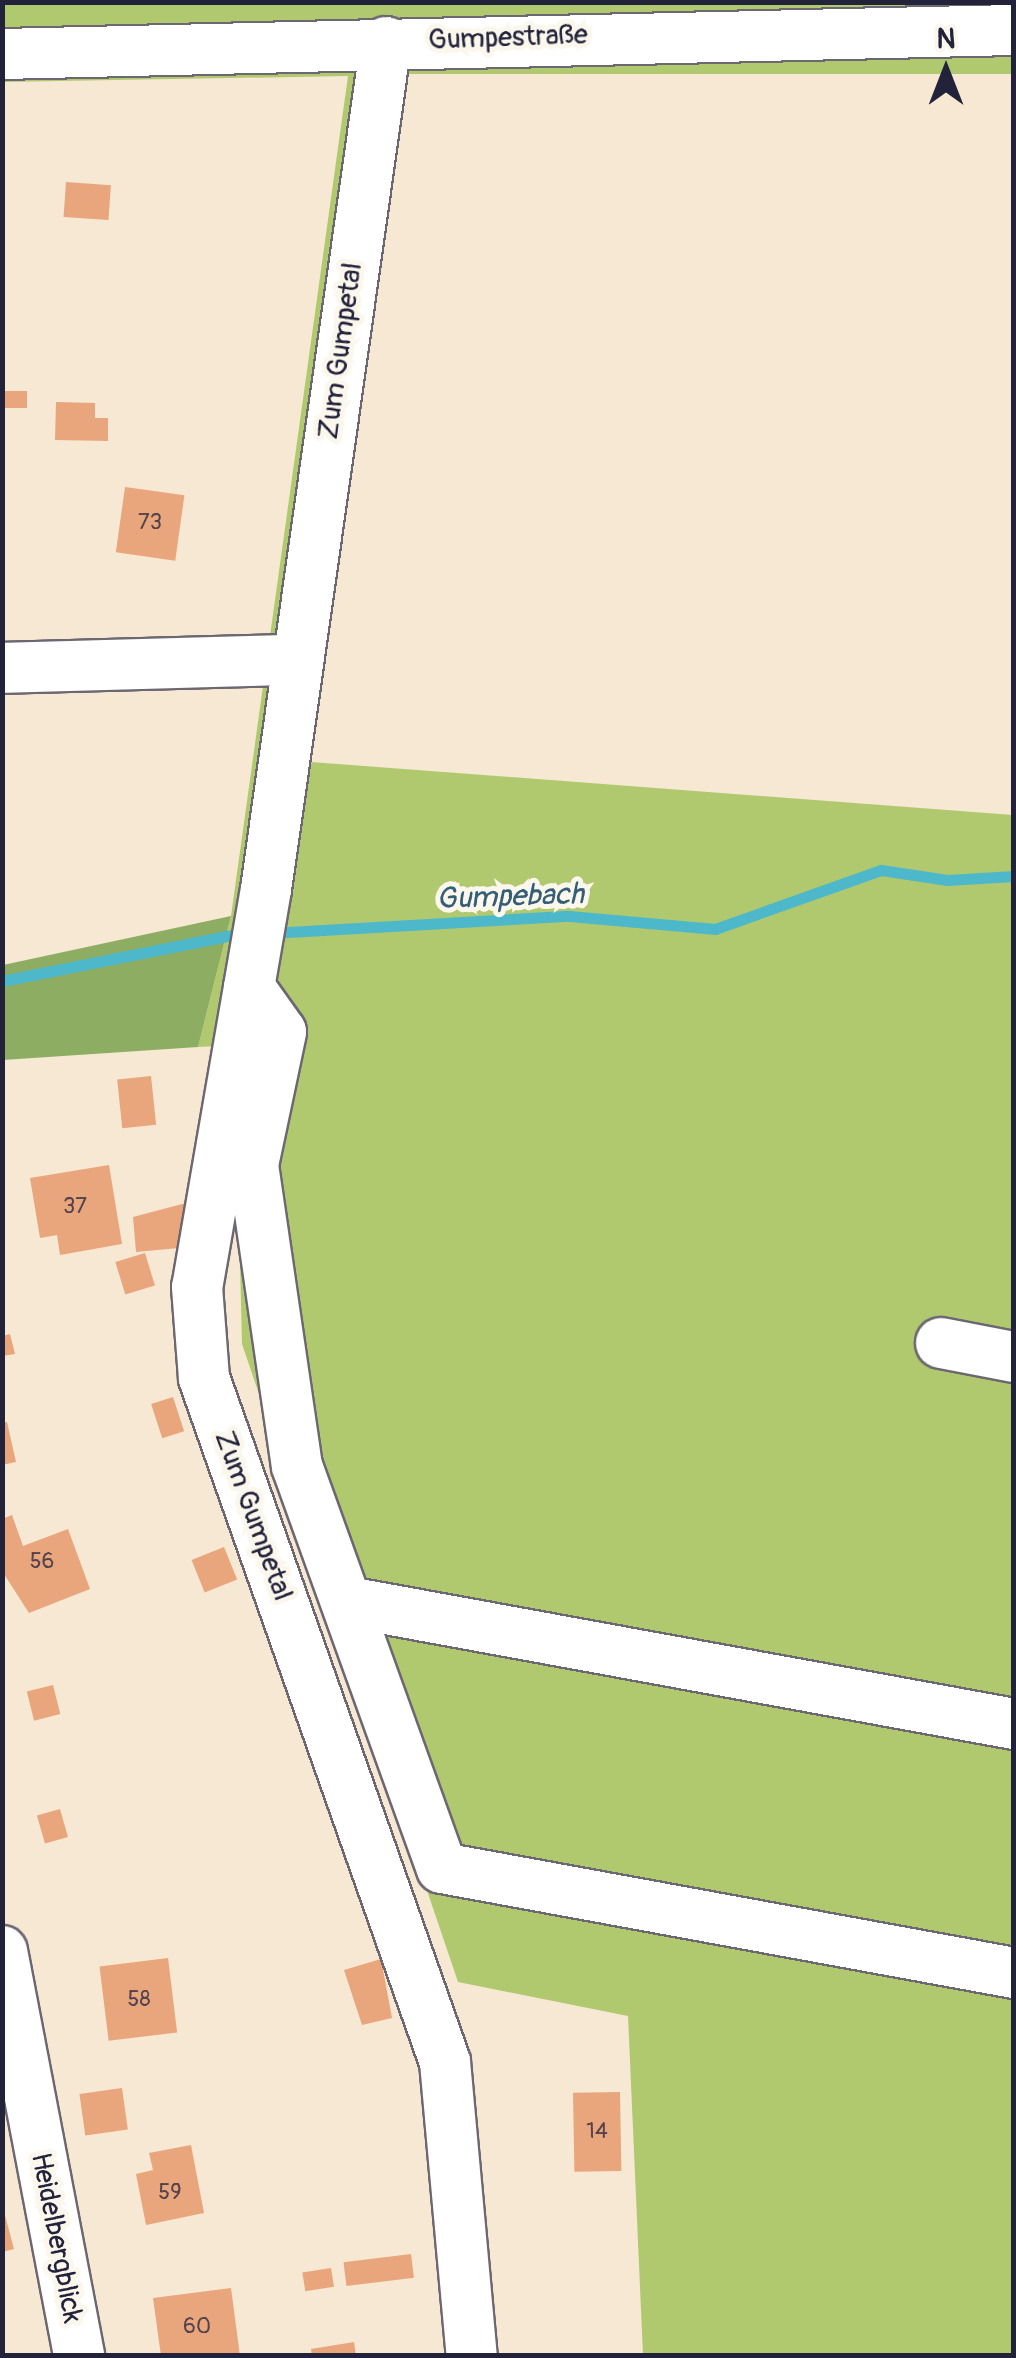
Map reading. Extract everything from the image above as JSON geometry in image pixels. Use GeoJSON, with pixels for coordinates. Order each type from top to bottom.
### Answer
{"type":"FeatureCollection","features":[{"type":"Feature","properties":{"kind":"street","name":"Gumpestraße"},"geometry":{"type":"LineString","coordinates":[[2,54],[1014,30]]}},
{"type":"Feature","properties":{"kind":"street","name":"Zum Gumpetal"},"geometry":{"type":"LineString","coordinates":[[386,42],[266,888],[198,1287],[204,1378],[445,2062],[472,2356]]}},
{"type":"Feature","properties":{"kind":"street"},"geometry":{"type":"LineString","coordinates":[[2,668],[296,660]]}},
{"type":"Feature","properties":{"kind":"street"},"geometry":{"type":"LineString","coordinates":[[250,983],[281,1032],[252,1166],[255,1210],[297,1466],[442,1868],[1014,1973]]}},
{"type":"Feature","properties":{"kind":"street"},"geometry":{"type":"LineString","coordinates":[[941,1342],[1014,1357]]}},
{"type":"Feature","properties":{"kind":"street"},"geometry":{"type":"LineString","coordinates":[[348,1602],[1014,1724]]}},
{"type":"Feature","properties":{"kind":"street","name":"Heidelbergblick"},"geometry":{"type":"LineString","coordinates":[[2,1951],[18,2124],[79,2356]]}},
{"type":"Feature","properties":{"kind":"green space"},"geometry":{"type":"Polygon","coordinates":[[[2,3],[1013,3],[1013,74],[400,74],[311,762],[1013,815],[1013,2355],[643,2355],[628,2016],[458,1982],[242,1344],[238,1182],[261,1044],[198,1047],[231,916],[348,76],[3,82],[2,3]]]}},
{"type":"Feature","properties":{"kind":"green space"},"geometry":{"type":"Polygon","coordinates":[[[231,916],[198,1047],[3,1060],[3,965],[231,916]]]}},
{"type":"Feature","properties":{"kind":"building"},"geometry":{"type":"Polygon","coordinates":[[[66,182],[111,185],[108,220],[64,217],[66,182]]]}},
{"type":"Feature","properties":{"kind":"building"},"geometry":{"type":"Polygon","coordinates":[[[2,391],[27,391],[27,408],[2,408],[2,391]]]}},
{"type":"Feature","properties":{"kind":"building"},"geometry":{"type":"Polygon","coordinates":[[[56,402],[95,403],[95,418],[108,418],[108,441],[55,440],[56,402]]]}},
{"type":"Feature","properties":{"kind":"building"},"geometry":{"type":"Polygon","coordinates":[[[125,487],[184,495],[175,561],[116,552],[125,487]]]}},
{"type":"Feature","properties":{"kind":"building"},"geometry":{"type":"Polygon","coordinates":[[[151,1076],[156,1125],[122,1128],[117,1080],[151,1076]]]}},
{"type":"Feature","properties":{"kind":"building"},"geometry":{"type":"Polygon","coordinates":[[[109,1165],[122,1244],[60,1255],[57,1235],[40,1238],[30,1178],[109,1165]]]}},
{"type":"Feature","properties":{"kind":"building"},"geometry":{"type":"Polygon","coordinates":[[[186,1203],[179,1248],[136,1252],[133,1217],[186,1203]]]}},
{"type":"Feature","properties":{"kind":"building"},"geometry":{"type":"Polygon","coordinates":[[[145,1253],[155,1286],[125,1295],[115,1262],[145,1253]]]}},
{"type":"Feature","properties":{"kind":"building"},"geometry":{"type":"Polygon","coordinates":[[[10,1334],[15,1354],[2,1356],[2,1336],[10,1334]]]}},
{"type":"Feature","properties":{"kind":"building"},"geometry":{"type":"Polygon","coordinates":[[[173,1397],[184,1431],[162,1438],[151,1404],[173,1397]]]}},
{"type":"Feature","properties":{"kind":"building"},"geometry":{"type":"Polygon","coordinates":[[[7,1422],[16,1462],[2,1465],[2,1423],[7,1422]]]}},
{"type":"Feature","properties":{"kind":"building"},"geometry":{"type":"Polygon","coordinates":[[[12,1515],[23,1546],[68,1529],[90,1589],[29,1613],[2,1571],[2,1519],[12,1515]]]}},
{"type":"Feature","properties":{"kind":"building"},"geometry":{"type":"Polygon","coordinates":[[[224,1547],[237,1579],[205,1593],[192,1560],[224,1547]]]}},
{"type":"Feature","properties":{"kind":"building"},"geometry":{"type":"Polygon","coordinates":[[[53,1685],[60,1714],[34,1721],[27,1692],[53,1685]]]}},
{"type":"Feature","properties":{"kind":"building"},"geometry":{"type":"Polygon","coordinates":[[[60,1809],[68,1837],[45,1843],[37,1816],[60,1809]]]}},
{"type":"Feature","properties":{"kind":"building"},"geometry":{"type":"Polygon","coordinates":[[[168,1958],[177,2032],[109,2041],[100,1966],[168,1958]]]}},
{"type":"Feature","properties":{"kind":"building"},"geometry":{"type":"Polygon","coordinates":[[[381,1959],[392,2018],[362,2025],[344,1970],[381,1959]]]}},
{"type":"Feature","properties":{"kind":"building"},"geometry":{"type":"Polygon","coordinates":[[[122,2088],[128,2130],[85,2136],[79,2094],[122,2088]]]}},
{"type":"Feature","properties":{"kind":"building"},"geometry":{"type":"Polygon","coordinates":[[[620,2092],[621,2171],[574,2172],[573,2093],[620,2092]]]}},
{"type":"Feature","properties":{"kind":"building"},"geometry":{"type":"Polygon","coordinates":[[[191,2145],[204,2213],[146,2225],[136,2174],[153,2170],[149,2153],[191,2145]]]}},
{"type":"Feature","properties":{"kind":"building"},"geometry":{"type":"Polygon","coordinates":[[[2,2204],[14,2249],[2,2252],[2,2204]]]}},
{"type":"Feature","properties":{"kind":"building"},"geometry":{"type":"Polygon","coordinates":[[[411,2254],[414,2278],[346,2286],[344,2262],[411,2254]]]}},
{"type":"Feature","properties":{"kind":"building"},"geometry":{"type":"Polygon","coordinates":[[[331,2268],[334,2287],[305,2291],[302,2273],[331,2268]]]}},
{"type":"Feature","properties":{"kind":"building"},"geometry":{"type":"Polygon","coordinates":[[[231,2288],[240,2356],[161,2356],[153,2298],[231,2288]]]}},
{"type":"Feature","properties":{"kind":"building"},"geometry":{"type":"Polygon","coordinates":[[[354,2342],[356,2356],[312,2356],[311,2349],[354,2342]]]}},
{"type":"Feature","properties":{"kind":"waterway","name":"Gumpebach"},"geometry":{"type":"LineString","coordinates":[[271,933],[569,916],[715,929],[881,870],[947,880],[1014,876]]}},
{"type":"Feature","properties":{"kind":"waterway","name":"Gumpebach"},"geometry":{"type":"LineString","coordinates":[[2,981],[247,932]]}}]}
